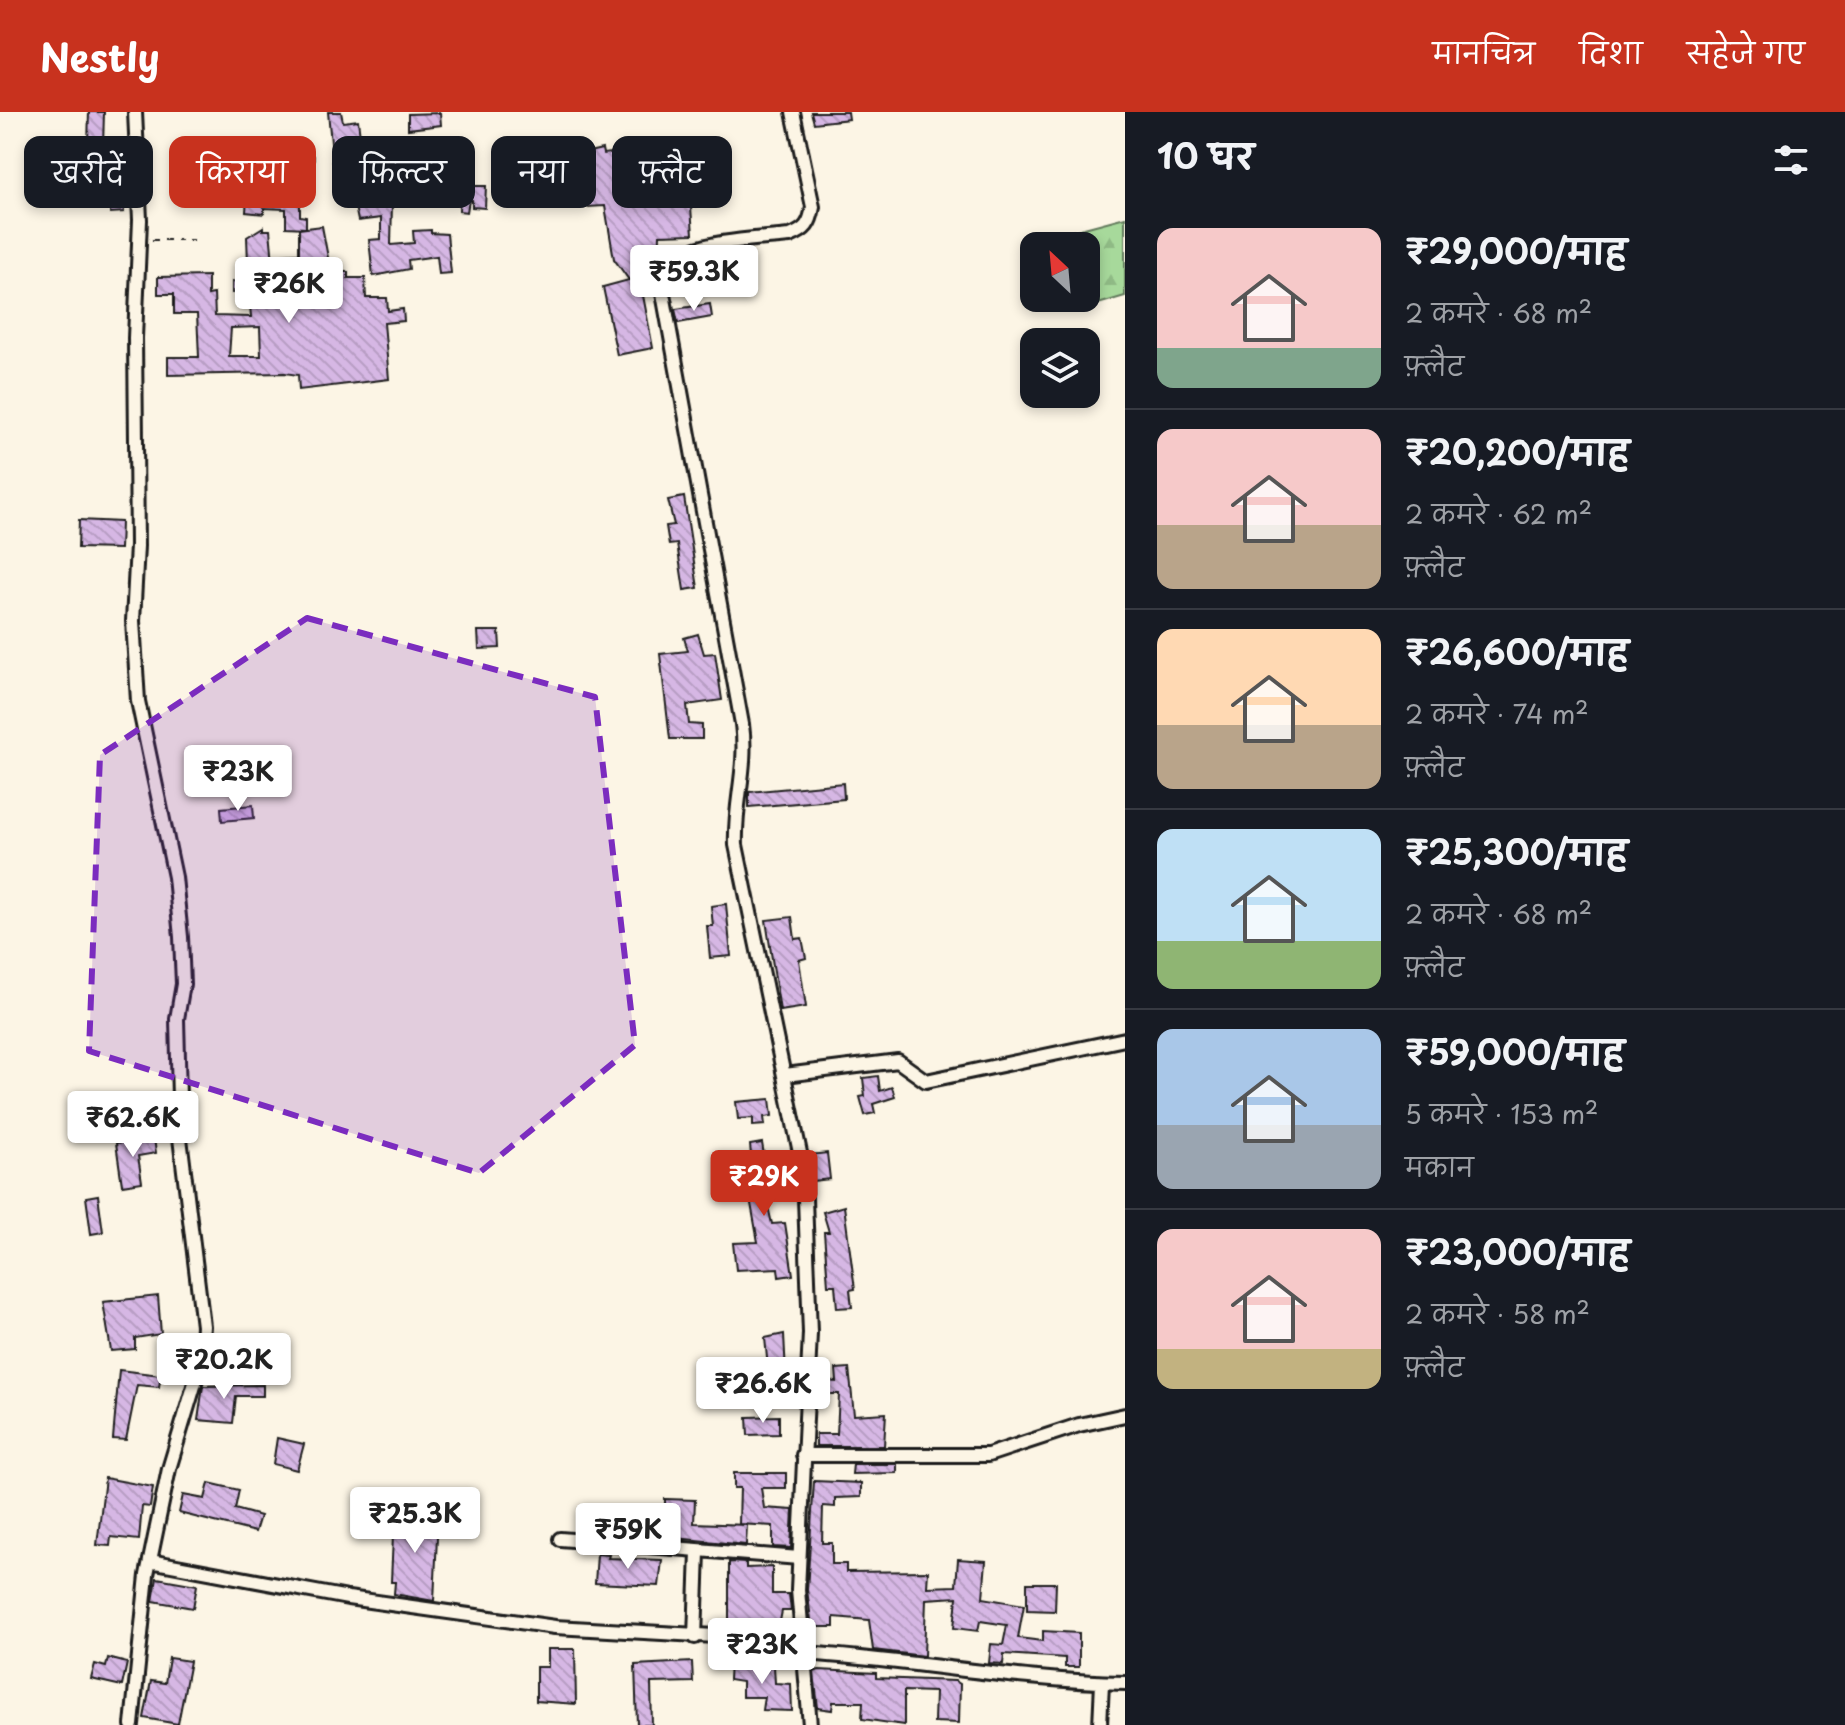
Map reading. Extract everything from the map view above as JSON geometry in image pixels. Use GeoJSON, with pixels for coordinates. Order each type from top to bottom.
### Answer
{"type":"FeatureCollection","features":[{"type":"Feature","properties":{"kind":"street"},"geometry":{"type":"LineString","coordinates":[[132,1725],[150,1561],[169,1469],[200,1366],[203,1326],[180,1138],[177,1019],[183,984],[181,937],[175,877],[138,701],[133,621],[137,546],[135,338],[139,240],[135,112]]}},
{"type":"Feature","properties":{"kind":"street"},"geometry":{"type":"LineString","coordinates":[[793,112],[813,207],[811,222],[803,231],[790,236],[697,249],[664,266],[660,277],[742,724],[746,754],[735,822],[736,845],[804,1172],[810,1333],[799,1558],[810,1725]]}},
{"type":"Feature","properties":{"kind":"street"},"geometry":{"type":"LineString","coordinates":[[785,1075],[898,1061],[926,1081],[1125,1039]]}},
{"type":"Feature","properties":{"kind":"street"},"geometry":{"type":"LineString","coordinates":[[803,1455],[988,1455],[1079,1425],[1125,1415]]}},
{"type":"Feature","properties":{"kind":"street"},"geometry":{"type":"LineString","coordinates":[[560,1539],[799,1558]]}},
{"type":"Feature","properties":{"kind":"street"},"geometry":{"type":"LineString","coordinates":[[695,1637],[698,1552]]}},
{"type":"Feature","properties":{"kind":"street"},"geometry":{"type":"LineString","coordinates":[[150,1561],[348,1598],[540,1625],[803,1647],[1017,1677],[1125,1683]]}},
{"type":"Feature","properties":{"kind":"street"},"geometry":{"type":"LineString","coordinates":[[1100,1725],[1102,1683]]}},
{"type":"Feature","properties":{"kind":"path"},"geometry":{"type":"LineString","coordinates":[[139,240],[194,240]]}},
{"type":"Feature","properties":{"kind":"highlighted area"},"geometry":{"type":"Polygon","coordinates":[[[307,618],[595,697],[635,1045],[479,1173],[89,1051],[100,755],[307,618]]]}},
{"type":"Feature","properties":{"kind":"green space"},"geometry":{"type":"Polygon","coordinates":[[[1125,217],[1125,296],[1100,303],[1100,232],[1069,232],[1125,217]]]}},
{"type":"Feature","properties":{"kind":"building"},"geometry":{"type":"Polygon","coordinates":[[[89,112],[104,112],[103,136],[88,136],[89,112]]]}},
{"type":"Feature","properties":{"kind":"building"},"geometry":{"type":"Polygon","coordinates":[[[328,112],[341,112],[343,122],[358,120],[360,136],[332,136],[332,154],[328,112]]]}},
{"type":"Feature","properties":{"kind":"building"},"geometry":{"type":"Polygon","coordinates":[[[811,112],[848,112],[849,119],[814,123],[811,112]]]}},
{"type":"Feature","properties":{"kind":"building"},"geometry":{"type":"Polygon","coordinates":[[[440,113],[441,125],[408,129],[408,114],[440,113]]]}},
{"type":"Feature","properties":{"kind":"building"},"geometry":{"type":"Polygon","coordinates":[[[602,149],[603,154],[612,153],[612,208],[691,208],[693,234],[660,235],[659,262],[638,269],[653,348],[617,355],[603,287],[629,280],[614,259],[605,206],[596,206],[596,150],[602,149]]]}},
{"type":"Feature","properties":{"kind":"building"},"geometry":{"type":"Polygon","coordinates":[[[475,186],[486,186],[485,208],[475,207],[475,186]]]}},
{"type":"Feature","properties":{"kind":"building"},"geometry":{"type":"Polygon","coordinates":[[[110,208],[124,208],[124,212],[110,213],[110,208]]]}},
{"type":"Feature","properties":{"kind":"building"},"geometry":{"type":"Polygon","coordinates":[[[246,208],[264,208],[264,214],[246,212],[246,208]]]}},
{"type":"Feature","properties":{"kind":"building"},"geometry":{"type":"Polygon","coordinates":[[[264,208],[300,208],[300,216],[306,217],[306,228],[286,227],[286,209],[264,208]]]}},
{"type":"Feature","properties":{"kind":"building"},"geometry":{"type":"Polygon","coordinates":[[[355,208],[392,208],[391,245],[414,243],[413,231],[431,230],[431,233],[447,234],[451,273],[439,274],[437,256],[408,260],[409,269],[373,276],[369,240],[381,239],[381,218],[358,221],[355,208]]]}},
{"type":"Feature","properties":{"kind":"building"},"geometry":{"type":"Polygon","coordinates":[[[322,226],[329,263],[316,265],[316,285],[338,285],[338,272],[348,272],[348,278],[365,278],[366,298],[387,298],[388,311],[403,309],[404,321],[384,323],[389,379],[299,390],[298,375],[285,373],[168,375],[168,357],[199,357],[197,314],[174,314],[174,294],[158,294],[158,277],[208,276],[208,295],[214,294],[215,316],[251,317],[249,293],[232,293],[232,282],[282,283],[282,254],[299,253],[299,229],[322,226]],[[260,327],[231,328],[229,356],[261,356],[260,327]]]}},
{"type":"Feature","properties":{"kind":"building"},"geometry":{"type":"Polygon","coordinates":[[[263,227],[263,230],[270,230],[273,262],[248,263],[247,237],[263,227]]]}},
{"type":"Feature","properties":{"kind":"building"},"geometry":{"type":"Polygon","coordinates":[[[710,304],[712,317],[678,323],[675,309],[710,304]]]}},
{"type":"Feature","properties":{"kind":"building"},"geometry":{"type":"Polygon","coordinates":[[[684,497],[698,588],[684,590],[677,544],[669,545],[666,526],[674,525],[668,500],[684,497]]]}},
{"type":"Feature","properties":{"kind":"building"},"geometry":{"type":"Polygon","coordinates":[[[79,520],[121,522],[120,549],[78,548],[79,520]]]}},
{"type":"Feature","properties":{"kind":"building"},"geometry":{"type":"Polygon","coordinates":[[[478,631],[499,631],[500,648],[479,649],[478,631]]]}},
{"type":"Feature","properties":{"kind":"building"},"geometry":{"type":"Polygon","coordinates":[[[698,634],[704,654],[715,653],[722,700],[687,705],[689,724],[702,725],[702,739],[670,739],[660,654],[688,651],[684,638],[698,634]]]}},
{"type":"Feature","properties":{"kind":"building"},"geometry":{"type":"Polygon","coordinates":[[[843,783],[844,799],[749,807],[749,792],[843,783]]]}},
{"type":"Feature","properties":{"kind":"building"},"geometry":{"type":"Polygon","coordinates":[[[253,805],[254,818],[222,821],[221,808],[253,805]]]}},
{"type":"Feature","properties":{"kind":"building"},"geometry":{"type":"Polygon","coordinates":[[[726,904],[731,956],[710,958],[707,926],[713,926],[711,906],[726,904]]]}},
{"type":"Feature","properties":{"kind":"building"},"geometry":{"type":"Polygon","coordinates":[[[792,917],[795,939],[802,938],[806,958],[799,960],[806,1007],[780,1011],[766,920],[792,917]]]}},
{"type":"Feature","properties":{"kind":"building"},"geometry":{"type":"Polygon","coordinates":[[[878,1076],[880,1091],[892,1087],[895,1097],[873,1104],[875,1113],[865,1115],[860,1097],[865,1096],[863,1078],[878,1076]]]}},
{"type":"Feature","properties":{"kind":"building"},"geometry":{"type":"Polygon","coordinates":[[[770,1099],[772,1116],[764,1117],[765,1125],[753,1126],[753,1118],[738,1119],[736,1102],[770,1099]]]}},
{"type":"Feature","properties":{"kind":"building"},"geometry":{"type":"Polygon","coordinates":[[[154,1138],[156,1153],[138,1156],[142,1182],[122,1185],[116,1143],[154,1138]]]}},
{"type":"Feature","properties":{"kind":"building"},"geometry":{"type":"Polygon","coordinates":[[[762,1143],[764,1155],[782,1153],[785,1184],[763,1185],[772,1224],[785,1223],[793,1275],[779,1277],[778,1268],[736,1270],[733,1243],[758,1242],[748,1187],[735,1188],[734,1178],[753,1176],[750,1145],[762,1143]]]}},
{"type":"Feature","properties":{"kind":"building"},"geometry":{"type":"Polygon","coordinates":[[[827,1153],[830,1179],[813,1181],[810,1155],[827,1153]]]}},
{"type":"Feature","properties":{"kind":"building"},"geometry":{"type":"Polygon","coordinates":[[[98,1195],[103,1232],[91,1234],[86,1197],[98,1195]]]}},
{"type":"Feature","properties":{"kind":"building"},"geometry":{"type":"Polygon","coordinates":[[[844,1206],[855,1289],[850,1290],[852,1307],[837,1308],[835,1285],[828,1285],[824,1232],[829,1232],[823,1212],[844,1206]]]}},
{"type":"Feature","properties":{"kind":"building"},"geometry":{"type":"Polygon","coordinates":[[[158,1296],[161,1334],[135,1338],[135,1349],[111,1351],[103,1302],[158,1296]]]}},
{"type":"Feature","properties":{"kind":"building"},"geometry":{"type":"Polygon","coordinates":[[[784,1334],[786,1374],[775,1375],[774,1368],[768,1368],[765,1338],[784,1334]]]}},
{"type":"Feature","properties":{"kind":"building"},"geometry":{"type":"Polygon","coordinates":[[[849,1368],[854,1415],[886,1413],[884,1446],[816,1446],[816,1434],[837,1434],[839,1394],[824,1394],[824,1381],[837,1382],[836,1369],[849,1368]]]}},
{"type":"Feature","properties":{"kind":"building"},"geometry":{"type":"Polygon","coordinates":[[[119,1370],[161,1375],[159,1387],[137,1385],[126,1440],[113,1439],[119,1370]]]}},
{"type":"Feature","properties":{"kind":"building"},"geometry":{"type":"Polygon","coordinates":[[[263,1385],[263,1396],[236,1396],[233,1423],[198,1420],[203,1386],[263,1385]]]}},
{"type":"Feature","properties":{"kind":"building"},"geometry":{"type":"Polygon","coordinates":[[[779,1416],[779,1434],[748,1435],[747,1417],[779,1416]]]}},
{"type":"Feature","properties":{"kind":"building"},"geometry":{"type":"Polygon","coordinates":[[[277,1438],[304,1444],[297,1470],[273,1464],[277,1438]]]}},
{"type":"Feature","properties":{"kind":"building"},"geometry":{"type":"Polygon","coordinates":[[[853,1464],[897,1464],[897,1473],[852,1474],[853,1464]]]}},
{"type":"Feature","properties":{"kind":"building"},"geometry":{"type":"Polygon","coordinates":[[[734,1473],[786,1473],[786,1488],[761,1488],[764,1508],[793,1510],[791,1548],[773,1547],[773,1526],[739,1524],[740,1488],[734,1488],[734,1473]]]}},
{"type":"Feature","properties":{"kind":"building"},"geometry":{"type":"Polygon","coordinates":[[[105,1478],[153,1487],[150,1507],[142,1506],[139,1540],[111,1537],[110,1546],[97,1545],[105,1478]]]}},
{"type":"Feature","properties":{"kind":"building"},"geometry":{"type":"Polygon","coordinates":[[[814,1481],[861,1483],[861,1497],[835,1498],[835,1507],[823,1506],[822,1543],[832,1543],[832,1564],[846,1564],[846,1572],[928,1571],[927,1587],[956,1586],[958,1559],[986,1561],[983,1598],[1024,1605],[1018,1638],[1043,1641],[1043,1631],[1079,1633],[1079,1667],[1065,1667],[1065,1658],[1004,1654],[1003,1664],[989,1663],[991,1644],[1003,1645],[1007,1625],[980,1621],[978,1631],[954,1628],[957,1597],[926,1599],[924,1656],[873,1650],[869,1620],[834,1617],[834,1627],[812,1627],[807,1590],[814,1481]]]}},
{"type":"Feature","properties":{"kind":"building"},"geometry":{"type":"Polygon","coordinates":[[[209,1483],[239,1490],[235,1509],[260,1516],[255,1532],[179,1513],[183,1495],[205,1499],[209,1483]]]}},
{"type":"Feature","properties":{"kind":"building"},"geometry":{"type":"Polygon","coordinates":[[[665,1499],[695,1500],[694,1523],[747,1525],[746,1545],[665,1537],[665,1499]]]}},
{"type":"Feature","properties":{"kind":"building"},"geometry":{"type":"Polygon","coordinates":[[[394,1513],[438,1515],[434,1601],[394,1594],[395,1582],[391,1582],[394,1513]]]}},
{"type":"Feature","properties":{"kind":"building"},"geometry":{"type":"Polygon","coordinates":[[[597,1554],[609,1555],[608,1558],[662,1560],[659,1586],[595,1583],[597,1554]]]}},
{"type":"Feature","properties":{"kind":"building"},"geometry":{"type":"Polygon","coordinates":[[[729,1562],[746,1563],[746,1568],[772,1567],[772,1594],[789,1594],[791,1611],[782,1611],[778,1631],[729,1628],[729,1562]]]}},
{"type":"Feature","properties":{"kind":"building"},"geometry":{"type":"Polygon","coordinates":[[[157,1578],[197,1585],[193,1608],[153,1601],[157,1578]]]}},
{"type":"Feature","properties":{"kind":"building"},"geometry":{"type":"Polygon","coordinates":[[[1027,1583],[1056,1583],[1055,1611],[1027,1610],[1027,1583]]]}},
{"type":"Feature","properties":{"kind":"building"},"geometry":{"type":"Polygon","coordinates":[[[548,1649],[575,1649],[576,1704],[536,1701],[536,1667],[548,1667],[548,1649]]]}},
{"type":"Feature","properties":{"kind":"building"},"geometry":{"type":"Polygon","coordinates":[[[108,1658],[127,1663],[122,1686],[91,1679],[95,1664],[106,1667],[108,1658]]]}},
{"type":"Feature","properties":{"kind":"building"},"geometry":{"type":"Polygon","coordinates":[[[169,1658],[190,1661],[178,1724],[144,1718],[151,1681],[165,1683],[169,1658]]]}},
{"type":"Feature","properties":{"kind":"building"},"geometry":{"type":"Polygon","coordinates":[[[730,1661],[745,1662],[745,1667],[774,1666],[775,1683],[791,1684],[792,1711],[762,1710],[764,1697],[742,1697],[742,1682],[729,1680],[730,1661]]]}},
{"type":"Feature","properties":{"kind":"building"},"geometry":{"type":"Polygon","coordinates":[[[692,1662],[693,1682],[651,1683],[652,1725],[637,1725],[635,1665],[692,1662]]]}},
{"type":"Feature","properties":{"kind":"building"},"geometry":{"type":"Polygon","coordinates":[[[814,1672],[876,1673],[876,1678],[955,1681],[960,1684],[959,1723],[934,1722],[935,1692],[904,1691],[904,1725],[862,1719],[863,1702],[833,1702],[832,1710],[818,1708],[814,1672]]]}}]}
